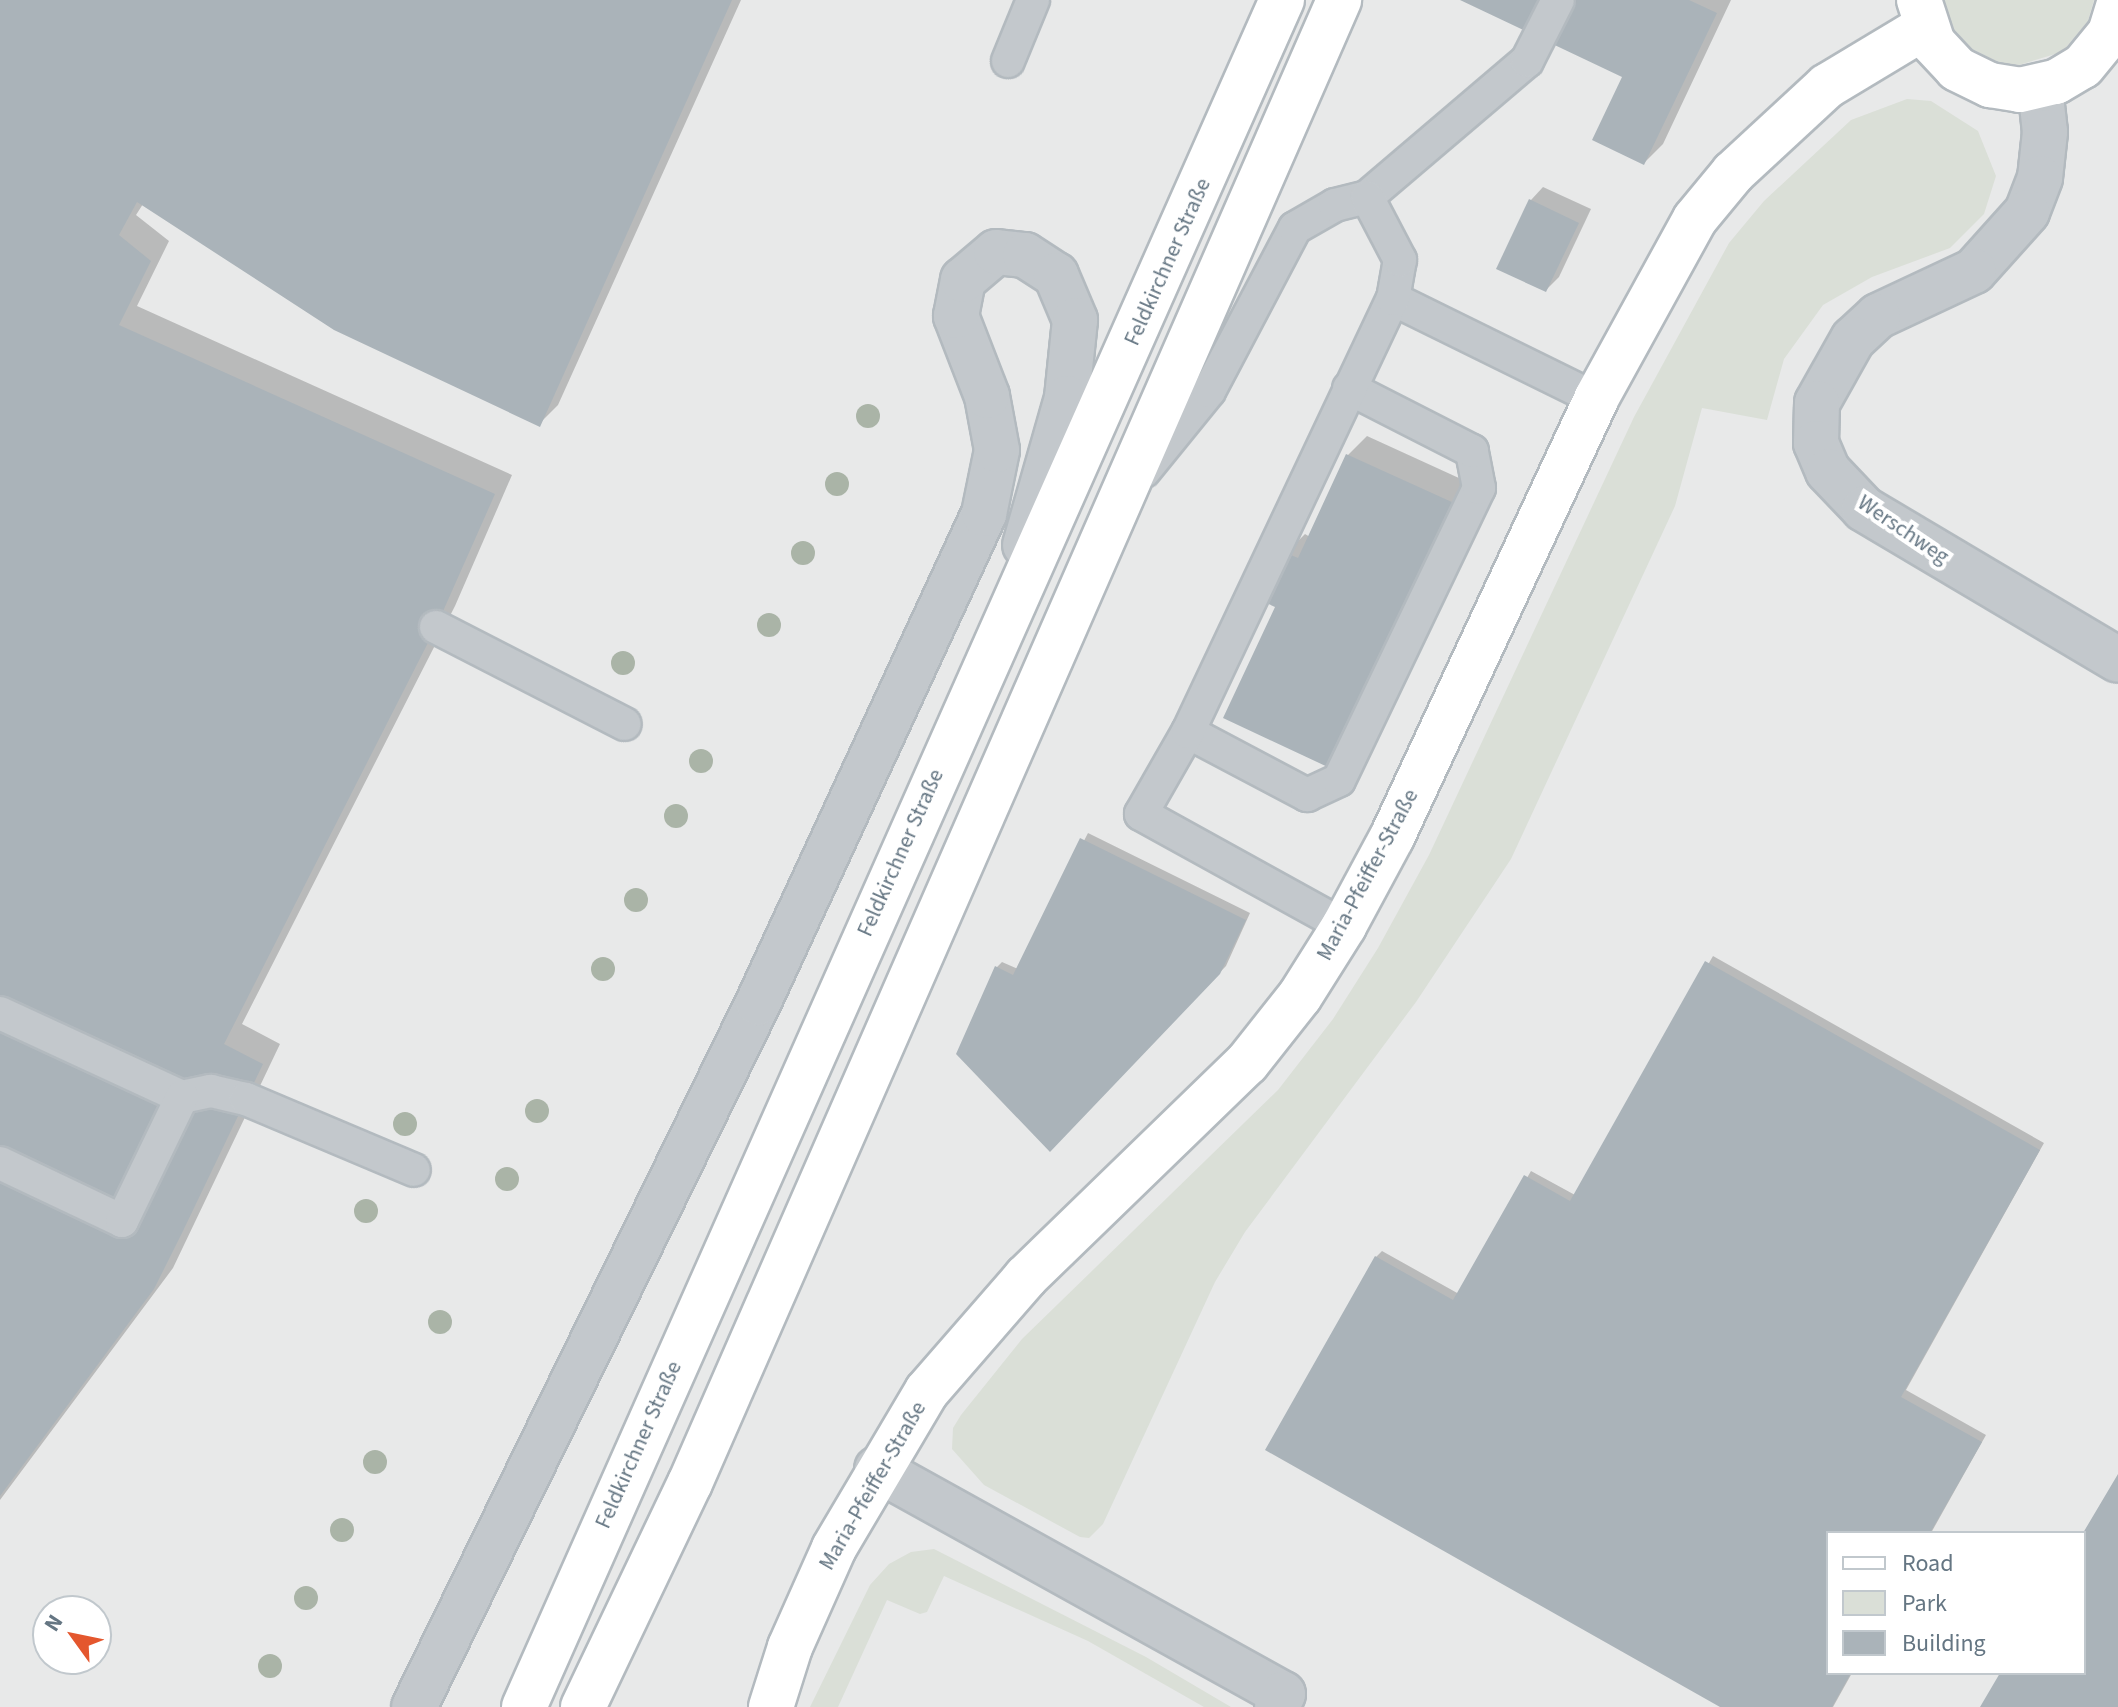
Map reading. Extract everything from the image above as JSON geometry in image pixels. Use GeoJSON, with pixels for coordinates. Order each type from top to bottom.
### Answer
{"type":"FeatureCollection","features":[{"type":"Feature","properties":{"kind":"main road","name":"Feldkirchner Straße"},"geometry":{"type":"LineString","coordinates":[[524,1707],[1282,0]]}},
{"type":"Feature","properties":{"kind":"main road"},"geometry":{"type":"LineString","coordinates":[[583,1707],[690,1483],[1339,0]]}},
{"type":"Feature","properties":{"kind":"main road"},"geometry":{"type":"LineString","coordinates":[[1922,13],[1944,56],[1970,77],[2002,88],[2040,87],[2075,73],[2095,54],[2110,33],[2118,6]]}},
{"type":"Feature","properties":{"kind":"main road","name":"Maria-Pfeiffer-Straße"},"geometry":{"type":"LineString","coordinates":[[771,1707],[808,1603],[877,1469],[927,1391],[992,1312],[1247,1063],[1300,996],[1344,926],[1392,837],[1596,399],[1659,278],[1695,219],[1733,173],[1827,86],[1922,13]]}},
{"type":"Feature","properties":{"kind":"street","name":"Werschweg"},"geometry":{"type":"LineString","coordinates":[[2040,87],[2045,132],[2040,178],[2027,212],[1974,271],[1878,316],[1853,339],[1817,403],[1816,443],[1828,471],[1864,509],[2118,660]]}},
{"type":"Feature","properties":{"kind":"street"},"geometry":{"type":"LineString","coordinates":[[414,1707],[758,1003],[984,514],[997,450],[987,396],[956,316],[963,280],[996,252],[1025,255],[1056,275],[1075,320],[1067,398],[1005,618]]}},
{"type":"Feature","properties":{"kind":"street"},"geometry":{"type":"LineString","coordinates":[[877,1469],[1283,1694],[1277,1707]]}},
{"type":"Feature","properties":{"kind":"lane"},"geometry":{"type":"LineString","coordinates":[[1008,61],[1033,0]]}},
{"type":"Feature","properties":{"kind":"lane"},"geometry":{"type":"LineString","coordinates":[[1124,496],[1209,391],[1295,228],[1335,205],[1367,197],[1527,61],[1558,0]]}},
{"type":"Feature","properties":{"kind":"lane"},"geometry":{"type":"LineString","coordinates":[[1344,926],[1141,814],[1188,732],[1393,299],[1400,260],[1367,197]]}},
{"type":"Feature","properties":{"kind":"lane"},"geometry":{"type":"LineString","coordinates":[[1393,299],[1596,399]]}},
{"type":"Feature","properties":{"kind":"lane"},"geometry":{"type":"LineString","coordinates":[[1188,732],[1307,795],[1339,780],[1479,488],[1472,451],[1349,388]]}},
{"type":"Feature","properties":{"kind":"lane"},"geometry":{"type":"LineString","coordinates":[[436,627],[625,724]]}},
{"type":"Feature","properties":{"kind":"lane"},"geometry":{"type":"LineString","coordinates":[[0,1013],[182,1097],[211,1091],[246,1099],[414,1170]]}},
{"type":"Feature","properties":{"kind":"lane"},"geometry":{"type":"LineString","coordinates":[[0,1163],[122,1221],[182,1097]]}},
{"type":"Feature","properties":{"kind":"shaded area"},"geometry":{"type":"Polygon","coordinates":[[[0,0],[2118,0],[2118,1707],[0,1707],[0,0]]]}},
{"type":"Feature","properties":{"kind":"green space"},"geometry":{"type":"Polygon","coordinates":[[[1943,0],[2094,0],[2088,21],[2062,52],[2019,65],[1998,62],[1972,49],[1954,29],[1943,0]]]}},
{"type":"Feature","properties":{"kind":"green space"},"geometry":{"type":"Polygon","coordinates":[[[1907,99],[1931,101],[1978,131],[1996,176],[1984,214],[1950,248],[1872,277],[1823,305],[1784,359],[1767,420],[1702,408],[1675,506],[1511,859],[1416,1002],[1245,1232],[1215,1282],[1103,1524],[1089,1538],[1080,1537],[984,1485],[952,1449],[953,1428],[961,1415],[1022,1339],[1278,1090],[1333,1019],[1378,948],[1429,855],[1634,417],[1729,243],[1764,201],[1851,120],[1907,99]]]}},
{"type":"Feature","properties":{"kind":"green space"},"geometry":{"type":"Polygon","coordinates":[[[934,1549],[1146,1657],[1231,1707],[1204,1707],[1088,1641],[944,1576],[927,1612],[920,1614],[887,1600],[838,1707],[810,1707],[870,1585],[889,1564],[911,1552],[934,1549]]]}},
{"type":"Feature","properties":{"kind":"building"},"geometry":{"type":"Polygon","coordinates":[[[0,0],[732,0],[540,427],[334,330],[137,202],[119,235],[151,261],[119,325],[495,494],[436,627],[224,1044],[263,1064],[182,1233],[154,1289],[0,1496],[0,0]]]}},
{"type":"Feature","properties":{"kind":"building"},"geometry":{"type":"Polygon","coordinates":[[[1460,0],[1689,0],[1717,13],[1644,165],[1592,140],[1622,77],[1460,0]]]}},
{"type":"Feature","properties":{"kind":"building"},"geometry":{"type":"Polygon","coordinates":[[[1529,199],[1579,223],[1546,292],[1496,269],[1529,199]]]}},
{"type":"Feature","properties":{"kind":"building"},"geometry":{"type":"Polygon","coordinates":[[[1346,454],[1454,503],[1332,769],[1223,718],[1275,607],[1262,601],[1284,552],[1298,558],[1346,454]]]}},
{"type":"Feature","properties":{"kind":"building"},"geometry":{"type":"Polygon","coordinates":[[[1080,838],[1246,920],[1220,974],[1050,1152],[956,1054],[995,966],[1013,975],[1080,838]]]}},
{"type":"Feature","properties":{"kind":"building"},"geometry":{"type":"Polygon","coordinates":[[[1705,961],[2040,1150],[1901,1397],[1982,1442],[1931,1531],[1826,1531],[1826,1675],[1850,1675],[1832,1707],[1720,1707],[1265,1450],[1375,1256],[1453,1300],[1524,1175],[1570,1201],[1705,961]]]}},
{"type":"Feature","properties":{"kind":"building"},"geometry":{"type":"Polygon","coordinates":[[[2118,1474],[2118,1707],[1980,1707],[1999,1675],[2086,1675],[2084,1531],[2118,1474]]]}}]}
